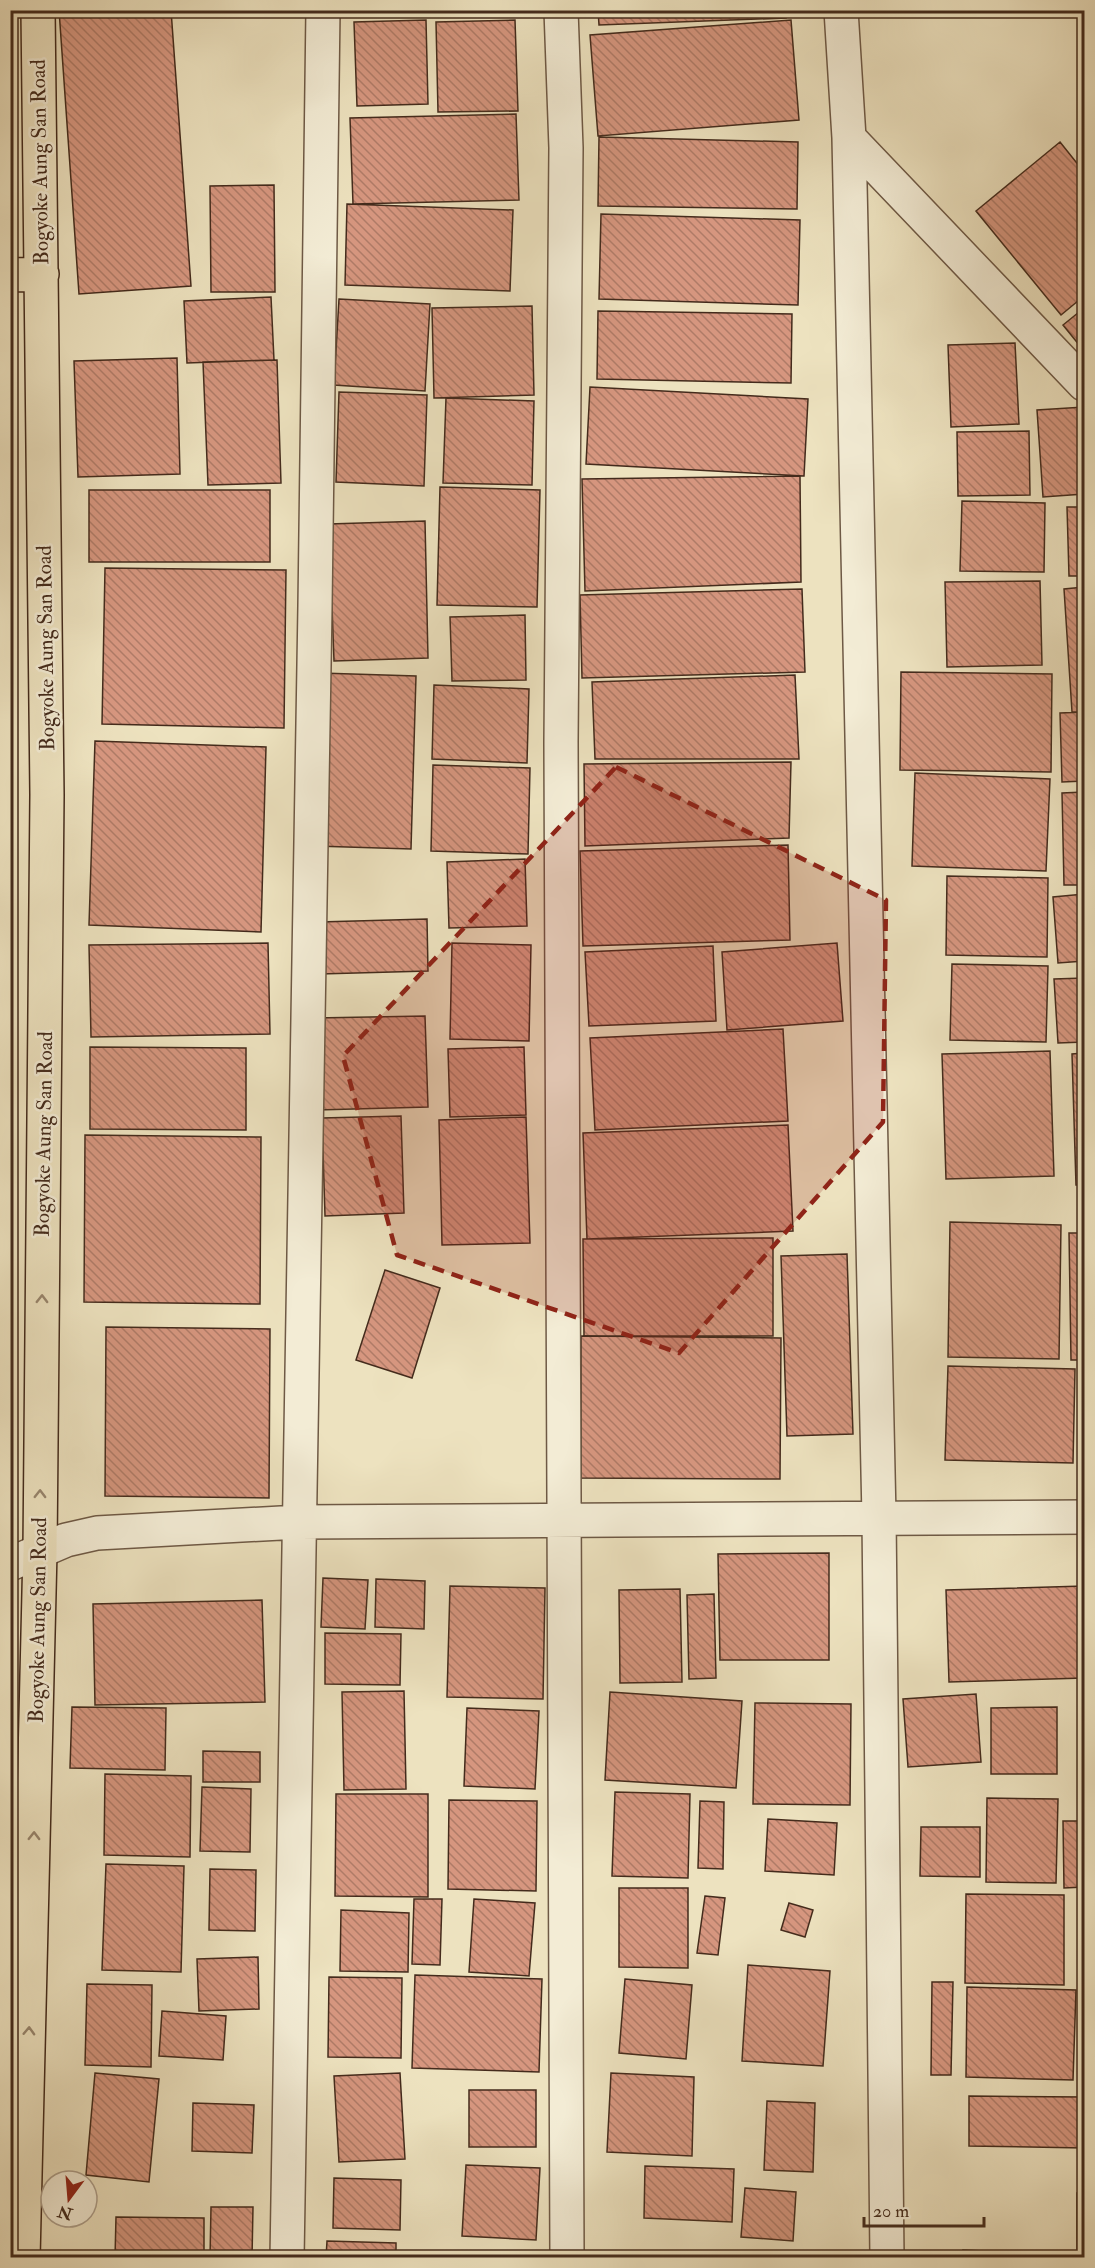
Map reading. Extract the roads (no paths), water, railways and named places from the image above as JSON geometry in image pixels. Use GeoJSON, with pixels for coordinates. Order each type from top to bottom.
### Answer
{"type":"FeatureCollection","features":[{"type":"Feature","properties":{"kind":"highway","name":"Bogyoke Aung San Road"},"geometry":{"type":"LineString","coordinates":[[23,2258],[40,1551],[47,807],[26,274],[38,10]]}},
{"type":"Feature","properties":{"kind":"street"},"geometry":{"type":"LineString","coordinates":[[287,2258],[323,10]]}},
{"type":"Feature","properties":{"kind":"street"},"geometry":{"type":"LineString","coordinates":[[561,10],[566,148],[561,742],[567,2258]]}},
{"type":"Feature","properties":{"kind":"street"},"geometry":{"type":"LineString","coordinates":[[841,10],[849,138],[879,1517],[886,2258]]}},
{"type":"Feature","properties":{"kind":"street"},"geometry":{"type":"LineString","coordinates":[[849,138],[1084,384]]}},
{"type":"Feature","properties":{"kind":"street"},"geometry":{"type":"LineString","coordinates":[[10,1564],[66,1540],[97,1533],[298,1522],[1084,1517]]}}]}
